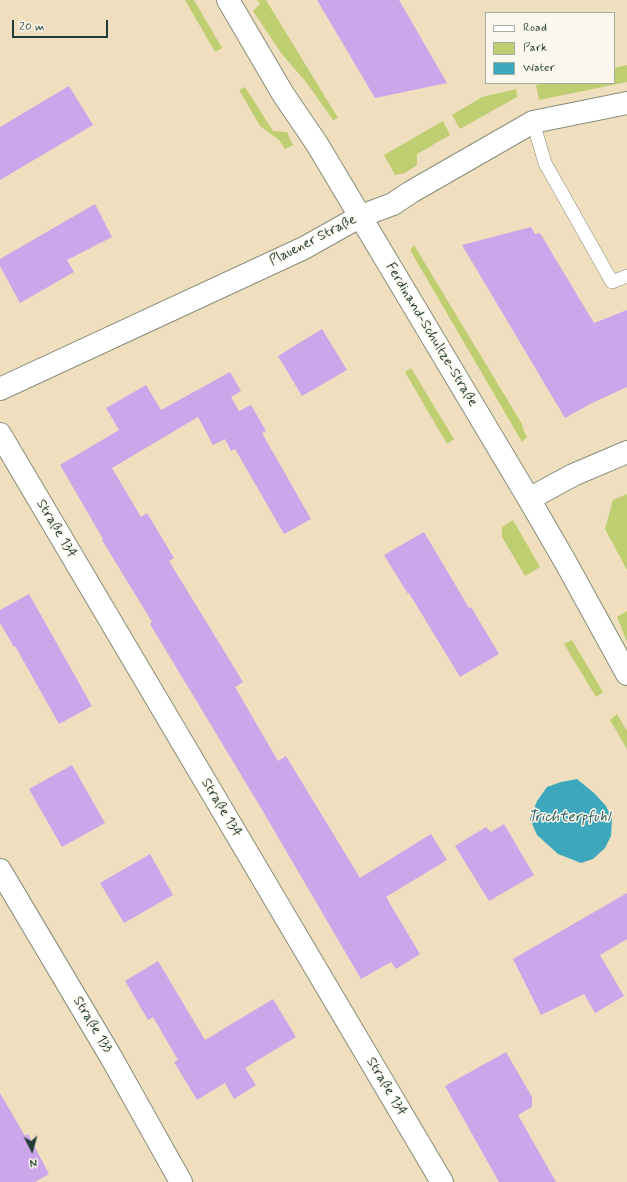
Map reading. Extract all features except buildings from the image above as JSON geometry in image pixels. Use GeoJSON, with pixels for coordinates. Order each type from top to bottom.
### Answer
{"type":"FeatureCollection","features":[{"type":"Feature","properties":{"kind":"street","name":"Ferdinand-Schultze-Straße"},"geometry":{"type":"LineString","coordinates":[[228,0],[283,94],[317,144],[361,216],[529,499],[627,674]]}},
{"type":"Feature","properties":{"kind":"street","name":"Plauener Straße"},"geometry":{"type":"LineString","coordinates":[[0,389],[308,246],[361,216],[393,204],[533,122],[627,103]]}},
{"type":"Feature","properties":{"kind":"street","name":"Straße 134"},"geometry":{"type":"LineString","coordinates":[[0,434],[442,1182]]}},
{"type":"Feature","properties":{"kind":"street"},"geometry":{"type":"LineString","coordinates":[[529,499],[573,475],[627,452]]}},
{"type":"Feature","properties":{"kind":"street","name":"Straße 133"},"geometry":{"type":"LineString","coordinates":[[0,870],[111,1057],[181,1182]]}},
{"type":"Feature","properties":{"kind":"lane"},"geometry":{"type":"LineString","coordinates":[[533,122],[545,163],[612,282],[627,276]]}},
{"type":"Feature","properties":{"kind":"green space"},"geometry":{"type":"Polygon","coordinates":[[[185,0],[194,0],[222,48],[215,52],[185,0]]]}},
{"type":"Feature","properties":{"kind":"green space"},"geometry":{"type":"Polygon","coordinates":[[[257,0],[266,0],[338,118],[333,120],[306,82],[281,53],[253,11],[260,4],[257,0]]]}},
{"type":"Feature","properties":{"kind":"green space"},"geometry":{"type":"Polygon","coordinates":[[[627,65],[627,82],[539,100],[536,85],[615,84],[615,68],[627,65]]]}},
{"type":"Feature","properties":{"kind":"green space"},"geometry":{"type":"Polygon","coordinates":[[[245,87],[273,131],[287,132],[293,145],[285,149],[279,140],[260,126],[239,90],[245,87]]]}},
{"type":"Feature","properties":{"kind":"green space"},"geometry":{"type":"Polygon","coordinates":[[[516,89],[517,97],[460,129],[452,115],[482,97],[516,89]]]}},
{"type":"Feature","properties":{"kind":"green space"},"geometry":{"type":"Polygon","coordinates":[[[443,121],[450,135],[417,154],[417,165],[405,173],[395,175],[384,155],[443,121]]]}},
{"type":"Feature","properties":{"kind":"green space"},"geometry":{"type":"Polygon","coordinates":[[[414,245],[522,424],[527,437],[522,442],[410,250],[414,245]]]}},
{"type":"Feature","properties":{"kind":"green space"},"geometry":{"type":"Polygon","coordinates":[[[411,368],[454,439],[447,444],[405,372],[411,368]]]}},
{"type":"Feature","properties":{"kind":"green space"},"geometry":{"type":"Polygon","coordinates":[[[627,494],[627,570],[605,529],[613,500],[627,494]]]}},
{"type":"Feature","properties":{"kind":"green space"},"geometry":{"type":"Polygon","coordinates":[[[513,520],[540,567],[525,576],[502,537],[502,527],[513,520]]]}},
{"type":"Feature","properties":{"kind":"green space"},"geometry":{"type":"Polygon","coordinates":[[[627,611],[627,642],[617,617],[627,611]]]}},
{"type":"Feature","properties":{"kind":"green space"},"geometry":{"type":"Polygon","coordinates":[[[572,640],[603,692],[596,697],[564,644],[572,640]]]}},
{"type":"Feature","properties":{"kind":"green space"},"geometry":{"type":"Polygon","coordinates":[[[617,714],[627,731],[627,749],[610,720],[617,714]]]}},
{"type":"Feature","properties":{"kind":"water","name":"Trichterpfuhl"},"geometry":{"type":"Polygon","coordinates":[[[577,779],[594,793],[606,806],[612,819],[611,836],[605,848],[593,859],[581,863],[558,854],[537,835],[530,819],[537,801],[547,787],[561,782],[577,779]]]}}]}
